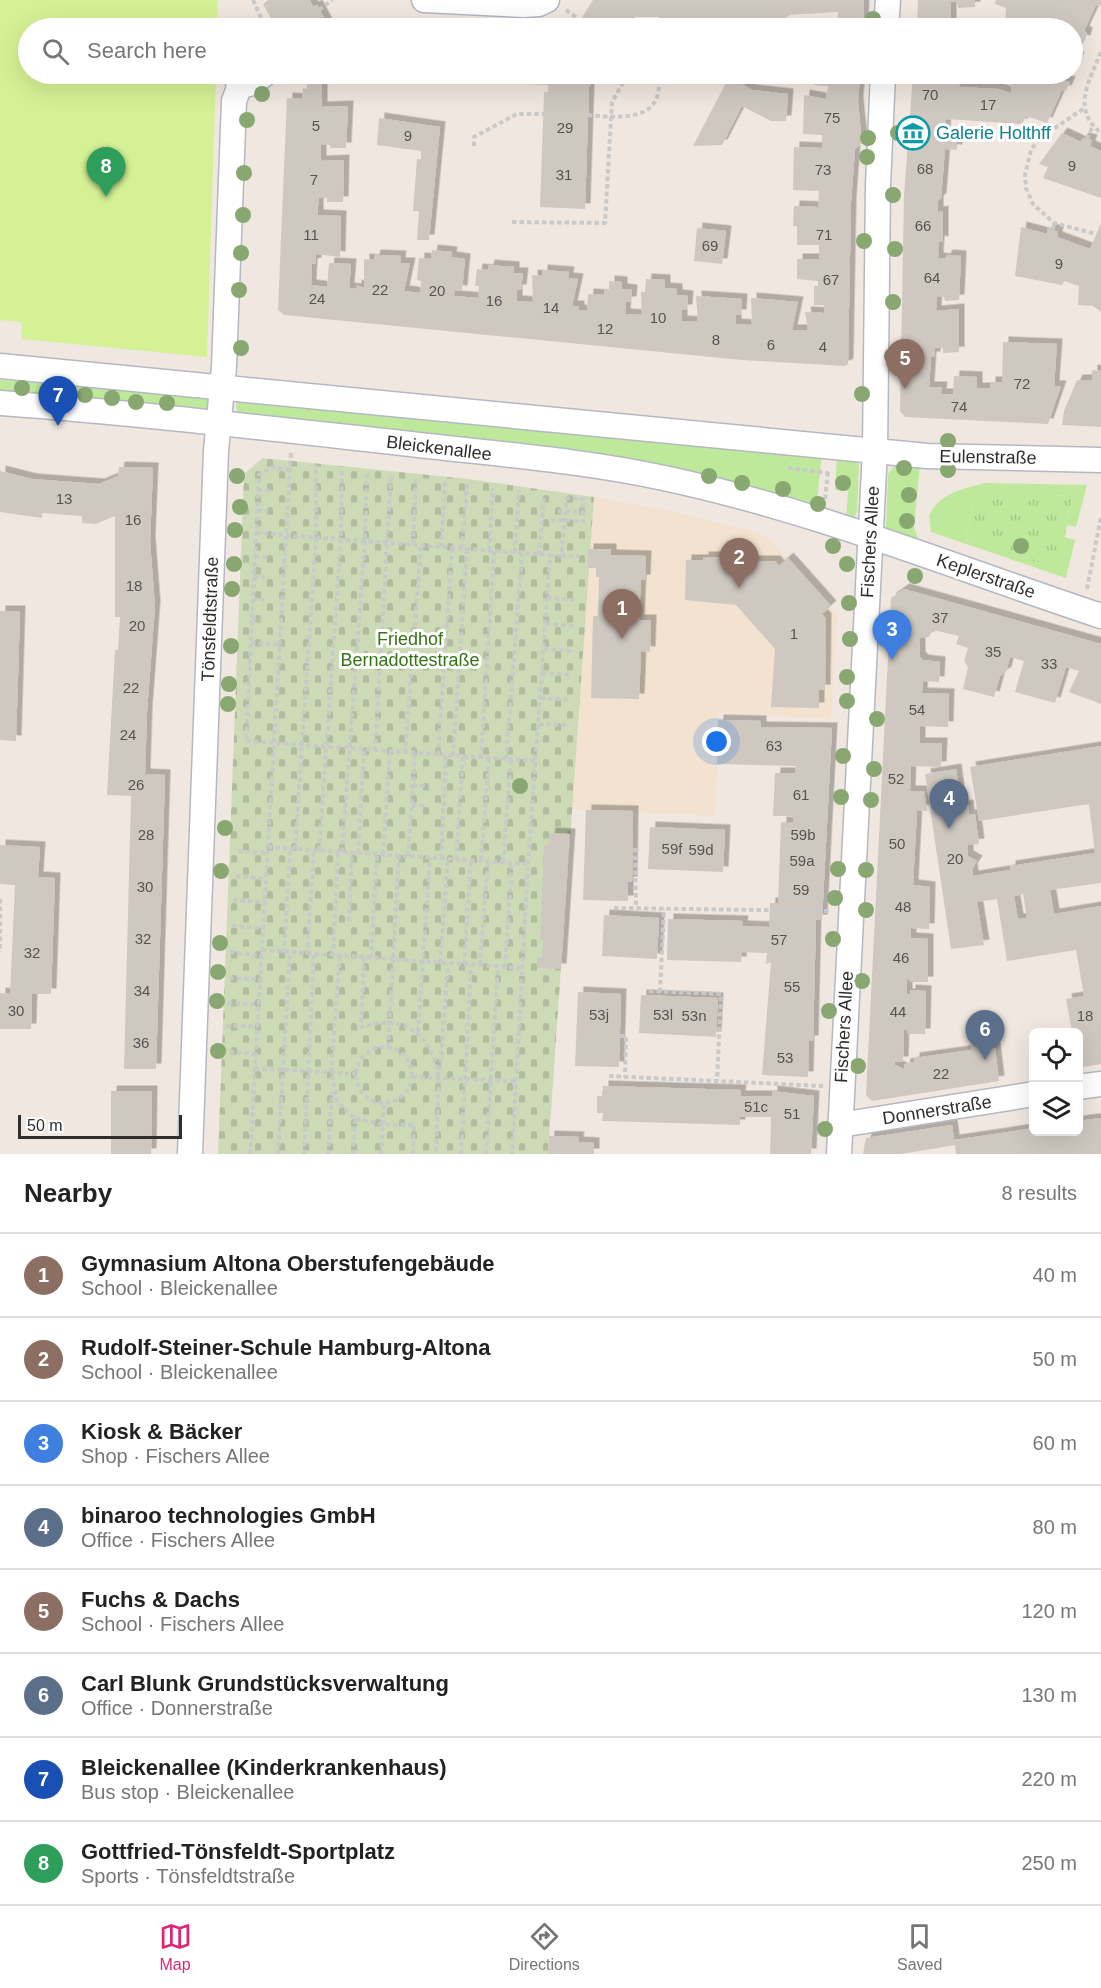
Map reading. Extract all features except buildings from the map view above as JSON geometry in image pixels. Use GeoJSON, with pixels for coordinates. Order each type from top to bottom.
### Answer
{"type":"FeatureCollection","features":[{"type":"Feature","properties":{"kind":"street"},"geometry":{"type":"LineString","coordinates":[[424,0],[523,5],[539,4],[547,0]]}},
{"type":"Feature","properties":{"kind":"street"},"geometry":{"type":"LineString","coordinates":[[887,18],[888,0]]}},
{"type":"Feature","properties":{"kind":"street","name":"Tönsfeldtstraße"},"geometry":{"type":"LineString","coordinates":[[190,1154],[219,423],[236,84]]}},
{"type":"Feature","properties":{"kind":"street","name":"Fischers Allee"},"geometry":{"type":"LineString","coordinates":[[839,1154],[875,450],[878,185],[883,84]]}},
{"type":"Feature","properties":{"kind":"street"},"geometry":{"type":"LineString","coordinates":[[0,366],[875,450]]}},
{"type":"Feature","properties":{"kind":"street","name":"Bleickenallee"},"geometry":{"type":"LineString","coordinates":[[0,404],[219,423],[607,468],[740,496],[871,536]]}},
{"type":"Feature","properties":{"kind":"street","name":"Eulenstraße"},"geometry":{"type":"LineString","coordinates":[[875,450],[953,457],[1101,460]]}},
{"type":"Feature","properties":{"kind":"street","name":"Keplerstraße"},"geometry":{"type":"LineString","coordinates":[[871,536],[1092,613]]}},
{"type":"Feature","properties":{"kind":"street"},"geometry":{"type":"LineString","coordinates":[[1083,1086],[1101,1084]]}},
{"type":"Feature","properties":{"kind":"street","name":"Donnerstraße"},"geometry":{"type":"LineString","coordinates":[[840,1125],[1029,1095]]}},
{"type":"Feature","properties":{"kind":"path"},"geometry":{"type":"LineString","coordinates":[[253,0],[261,18]]}},
{"type":"Feature","properties":{"kind":"path"},"geometry":{"type":"LineString","coordinates":[[319,10],[332,0]]}},
{"type":"Feature","properties":{"kind":"path"},"geometry":{"type":"LineString","coordinates":[[1101,52],[1085,94],[1083,109],[1093,126],[1101,133]]}},
{"type":"Feature","properties":{"kind":"path"},"geometry":{"type":"LineString","coordinates":[[512,222],[605,223],[612,102],[622,84]]}},
{"type":"Feature","properties":{"kind":"path"},"geometry":{"type":"LineString","coordinates":[[588,116],[636,116],[656,102],[660,84]]}},
{"type":"Feature","properties":{"kind":"path"},"geometry":{"type":"LineString","coordinates":[[1083,109],[1039,139],[1027,161],[1026,188],[1033,204],[1054,223],[1096,234]]}},
{"type":"Feature","properties":{"kind":"path"},"geometry":{"type":"LineString","coordinates":[[474,146],[474,137],[517,114],[543,114]]}},
{"type":"Feature","properties":{"kind":"path"},"geometry":{"type":"LineString","coordinates":[[1087,139],[1093,126]]}},
{"type":"Feature","properties":{"kind":"path"},"geometry":{"type":"LineString","coordinates":[[1053,230],[1054,223]]}},
{"type":"Feature","properties":{"kind":"path"},"geometry":{"type":"LineString","coordinates":[[822,521],[831,446]]}},
{"type":"Feature","properties":{"kind":"path"},"geometry":{"type":"LineString","coordinates":[[250,1154],[291,462]]}},
{"type":"Feature","properties":{"kind":"path"},"geometry":{"type":"LineString","coordinates":[[295,849],[316,537],[316,465]]}},
{"type":"Feature","properties":{"kind":"path"},"geometry":{"type":"LineString","coordinates":[[290,470],[273,467],[259,475],[246,741],[537,761]]}},
{"type":"Feature","properties":{"kind":"path"},"geometry":{"type":"LineString","coordinates":[[308,954],[341,539],[342,468]]}},
{"type":"Feature","properties":{"kind":"path"},"geometry":{"type":"LineString","coordinates":[[333,956],[365,541],[367,472]]}},
{"type":"Feature","properties":{"kind":"path"},"geometry":{"type":"LineString","coordinates":[[375,750],[389,543],[391,474]]}},
{"type":"Feature","properties":{"kind":"path"},"geometry":{"type":"LineString","coordinates":[[413,544],[416,477]]}},
{"type":"Feature","properties":{"kind":"path"},"geometry":{"type":"LineString","coordinates":[[441,547],[445,481]]}},
{"type":"Feature","properties":{"kind":"path"},"geometry":{"type":"LineString","coordinates":[[453,756],[467,483]]}},
{"type":"Feature","properties":{"kind":"path"},"geometry":{"type":"LineString","coordinates":[[480,758],[493,488]]}},
{"type":"Feature","properties":{"kind":"path"},"geometry":{"type":"LineString","coordinates":[[258,490],[271,491]]}},
{"type":"Feature","properties":{"kind":"path"},"geometry":{"type":"LineString","coordinates":[[515,552],[519,490]]}},
{"type":"Feature","properties":{"kind":"path"},"geometry":{"type":"LineString","coordinates":[[539,555],[544,495]]}},
{"type":"Feature","properties":{"kind":"path"},"geometry":{"type":"LineString","coordinates":[[557,511],[566,512],[584,512],[584,500],[567,498],[566,512],[561,556]]}},
{"type":"Feature","properties":{"kind":"path"},"geometry":{"type":"LineString","coordinates":[[257,511],[268,511]]}},
{"type":"Feature","properties":{"kind":"path"},"geometry":{"type":"LineString","coordinates":[[1092,613],[1101,517]]}},
{"type":"Feature","properties":{"kind":"path"},"geometry":{"type":"LineString","coordinates":[[551,520],[585,521]]}},
{"type":"Feature","properties":{"kind":"path"},"geometry":{"type":"LineString","coordinates":[[256,533],[539,555],[580,556]]}},
{"type":"Feature","properties":{"kind":"path"},"geometry":{"type":"LineString","coordinates":[[405,753],[421,545]]}},
{"type":"Feature","properties":{"kind":"path"},"geometry":{"type":"LineString","coordinates":[[438,755],[452,547]]}},
{"type":"Feature","properties":{"kind":"path"},"geometry":{"type":"LineString","coordinates":[[503,862],[522,553]]}},
{"type":"Feature","properties":{"kind":"path"},"geometry":{"type":"LineString","coordinates":[[512,1154],[528,864],[550,555]]}},
{"type":"Feature","properties":{"kind":"path"},"geometry":{"type":"LineString","coordinates":[[255,557],[267,557]]}},
{"type":"Feature","properties":{"kind":"path"},"geometry":{"type":"LineString","coordinates":[[254,577],[265,577]]}},
{"type":"Feature","properties":{"kind":"path"},"geometry":{"type":"LineString","coordinates":[[547,598],[576,600]]}},
{"type":"Feature","properties":{"kind":"path"},"geometry":{"type":"LineString","coordinates":[[253,599],[264,600]]}},
{"type":"Feature","properties":{"kind":"path"},"geometry":{"type":"LineString","coordinates":[[252,619],[262,619]]}},
{"type":"Feature","properties":{"kind":"path"},"geometry":{"type":"LineString","coordinates":[[546,624],[575,626]]}},
{"type":"Feature","properties":{"kind":"path"},"geometry":{"type":"LineString","coordinates":[[251,643],[281,645]]}},
{"type":"Feature","properties":{"kind":"path"},"geometry":{"type":"LineString","coordinates":[[544,649],[572,651]]}},
{"type":"Feature","properties":{"kind":"path"},"geometry":{"type":"LineString","coordinates":[[542,673],[571,675]]}},
{"type":"Feature","properties":{"kind":"path"},"geometry":{"type":"LineString","coordinates":[[541,698],[570,700]]}},
{"type":"Feature","properties":{"kind":"path"},"geometry":{"type":"LineString","coordinates":[[539,724],[568,725]]}},
{"type":"Feature","properties":{"kind":"path"},"geometry":{"type":"LineString","coordinates":[[358,853],[364,750]]}},
{"type":"Feature","properties":{"kind":"path"},"geometry":{"type":"LineString","coordinates":[[383,854],[390,752]]}},
{"type":"Feature","properties":{"kind":"path"},"geometry":{"type":"LineString","coordinates":[[408,856],[415,753]]}},
{"type":"Feature","properties":{"kind":"path"},"geometry":{"type":"LineString","coordinates":[[441,858],[446,756]]}},
{"type":"Feature","properties":{"kind":"path"},"geometry":{"type":"LineString","coordinates":[[456,859],[463,756]]}},
{"type":"Feature","properties":{"kind":"path"},"geometry":{"type":"LineString","coordinates":[[480,860],[489,758]]}},
{"type":"Feature","properties":{"kind":"path"},"geometry":{"type":"LineString","coordinates":[[413,784],[429,786]]}},
{"type":"Feature","properties":{"kind":"path"},"geometry":{"type":"LineString","coordinates":[[412,805],[428,806]]}},
{"type":"Feature","properties":{"kind":"path"},"geometry":{"type":"LineString","coordinates":[[268,847],[528,864]]}},
{"type":"Feature","properties":{"kind":"path"},"geometry":{"type":"LineString","coordinates":[[284,953],[290,848]]}},
{"type":"Feature","properties":{"kind":"path"},"geometry":{"type":"LineString","coordinates":[[635,848],[636,908]]}},
{"type":"Feature","properties":{"kind":"path"},"geometry":{"type":"LineString","coordinates":[[238,851],[268,853]]}},
{"type":"Feature","properties":{"kind":"path"},"geometry":{"type":"LineString","coordinates":[[349,921],[351,852]]}},
{"type":"Feature","properties":{"kind":"path"},"geometry":{"type":"LineString","coordinates":[[371,958],[376,854]]}},
{"type":"Feature","properties":{"kind":"path"},"geometry":{"type":"LineString","coordinates":[[388,1047],[399,855]]}},
{"type":"Feature","properties":{"kind":"path"},"geometry":{"type":"LineString","coordinates":[[418,1032],[430,857]]}},
{"type":"Feature","properties":{"kind":"path"},"geometry":{"type":"LineString","coordinates":[[440,963],[448,858]]}},
{"type":"Feature","properties":{"kind":"path"},"geometry":{"type":"LineString","coordinates":[[464,964],[471,860]]}},
{"type":"Feature","properties":{"kind":"path"},"geometry":{"type":"LineString","coordinates":[[480,965],[488,861]]}},
{"type":"Feature","properties":{"kind":"path"},"geometry":{"type":"LineString","coordinates":[[505,967],[512,862]]}},
{"type":"Feature","properties":{"kind":"path"},"geometry":{"type":"LineString","coordinates":[[236,876],[266,879]]}},
{"type":"Feature","properties":{"kind":"path"},"geometry":{"type":"LineString","coordinates":[[0,899],[0,952]]}},
{"type":"Feature","properties":{"kind":"path"},"geometry":{"type":"LineString","coordinates":[[234,900],[265,902]]}},
{"type":"Feature","properties":{"kind":"path"},"geometry":{"type":"LineString","coordinates":[[614,908],[823,911]]}},
{"type":"Feature","properties":{"kind":"path"},"geometry":{"type":"LineString","coordinates":[[660,992],[664,909]]}},
{"type":"Feature","properties":{"kind":"path"},"geometry":{"type":"LineString","coordinates":[[232,926],[264,928]]}},
{"type":"Feature","properties":{"kind":"path"},"geometry":{"type":"LineString","coordinates":[[230,952],[314,954],[522,968]]}},
{"type":"Feature","properties":{"kind":"path"},"geometry":{"type":"LineString","coordinates":[[278,1154],[290,953]]}},
{"type":"Feature","properties":{"kind":"path"},"geometry":{"type":"LineString","coordinates":[[304,1154],[314,954]]}},
{"type":"Feature","properties":{"kind":"path"},"geometry":{"type":"LineString","coordinates":[[328,1154],[340,956]]}},
{"type":"Feature","properties":{"kind":"path"},"geometry":{"type":"LineString","coordinates":[[364,958],[361,1027],[375,1022],[389,1022],[418,1032],[429,1047],[439,1077]]}},
{"type":"Feature","properties":{"kind":"path"},"geometry":{"type":"LineString","coordinates":[[436,1154],[447,963]]}},
{"type":"Feature","properties":{"kind":"path"},"geometry":{"type":"LineString","coordinates":[[461,1154],[471,965]]}},
{"type":"Feature","properties":{"kind":"path"},"geometry":{"type":"LineString","coordinates":[[486,1154],[498,966]]}},
{"type":"Feature","properties":{"kind":"path"},"geometry":{"type":"LineString","coordinates":[[229,978],[260,980]]}},
{"type":"Feature","properties":{"kind":"path"},"geometry":{"type":"LineString","coordinates":[[649,991],[721,994],[717,1081]]}},
{"type":"Feature","properties":{"kind":"path"},"geometry":{"type":"LineString","coordinates":[[228,1003],[259,1004]]}},
{"type":"Feature","properties":{"kind":"path"},"geometry":{"type":"LineString","coordinates":[[226,1026],[258,1026]]}},
{"type":"Feature","properties":{"kind":"path"},"geometry":{"type":"LineString","coordinates":[[620,1036],[626,1036],[625,1077]]}},
{"type":"Feature","properties":{"kind":"path"},"geometry":{"type":"LineString","coordinates":[[388,1047],[403,1054],[412,1068],[413,1077],[411,1085],[400,1099],[384,1104],[367,1098],[360,1091],[356,1074],[363,1057],[378,1048],[388,1047]]}},
{"type":"Feature","properties":{"kind":"path"},"geometry":{"type":"LineString","coordinates":[[222,1051],[256,1054]]}},
{"type":"Feature","properties":{"kind":"path"},"geometry":{"type":"LineString","coordinates":[[255,1068],[356,1074]]}},
{"type":"Feature","properties":{"kind":"path"},"geometry":{"type":"LineString","coordinates":[[609,1076],[841,1086]]}},
{"type":"Feature","properties":{"kind":"path"},"geometry":{"type":"LineString","coordinates":[[413,1077],[517,1081]]}},
{"type":"Feature","properties":{"kind":"path"},"geometry":{"type":"LineString","coordinates":[[332,1087],[337,1101],[354,1119],[382,1124],[414,1125],[412,1154]]}},
{"type":"Feature","properties":{"kind":"path"},"geometry":{"type":"LineString","coordinates":[[381,1154],[384,1104]]}},
{"type":"Feature","properties":{"kind":"path"},"geometry":{"type":"LineString","coordinates":[[352,1154],[354,1119]]}},
{"type":"Feature","properties":{"kind":"shaded area"},"geometry":{"type":"Polygon","coordinates":[[[594,497],[661,509],[757,532],[771,540],[837,615],[831,719],[719,713],[715,816],[572,809],[594,497]]]}},
{"type":"Feature","properties":{"kind":"green space"},"geometry":{"type":"Polygon","coordinates":[[[0,0],[218,0],[217,18],[18,18],[18,84],[216,84],[207,357],[21,339],[22,322],[0,320],[0,0]]]}},
{"type":"Feature","properties":{"kind":"green space"},"geometry":{"type":"Polygon","coordinates":[[[0,380],[115,390],[135,386],[210,394],[209,406],[198,414],[0,392],[0,380]]]}},
{"type":"Feature","properties":{"kind":"green space"},"geometry":{"type":"Polygon","coordinates":[[[241,396],[822,452],[816,511],[238,417],[236,405],[241,396]]]}},
{"type":"Feature","properties":{"kind":"green space"},"geometry":{"type":"Polygon","coordinates":[[[837,455],[859,462],[857,512],[852,520],[846,519],[848,491],[835,490],[837,455]]]}},
{"type":"Feature","properties":{"kind":"green space","name":"Friedhof Bernadottestraße"},"geometry":{"type":"Polygon","coordinates":[[[263,458],[468,479],[594,497],[548,1154],[218,1154],[244,474],[263,458]]]}},
{"type":"Feature","properties":{"kind":"green space"},"geometry":{"type":"Polygon","coordinates":[[[896,464],[920,464],[914,528],[918,538],[924,541],[923,544],[886,529],[888,474],[896,464]]]}},
{"type":"Feature","properties":{"kind":"green space"},"geometry":{"type":"Polygon","coordinates":[[[985,483],[1087,485],[1076,527],[1067,525],[1073,496],[975,493],[966,539],[1058,568],[1064,537],[1075,540],[1066,578],[931,532],[929,516],[939,502],[953,493],[985,483]]]}},
{"type":"Feature","properties":{"kind":"green space"},"geometry":{"type":"Polygon","coordinates":[[[975,492],[1073,496],[1058,569],[966,539],[975,492]]]}},
{"type":"Feature","properties":{"kind":"place","name":"Galerie Holthff"},"geometry":{"type":"Point","coordinates":[913,133]}},
{"type":"Feature","properties":{"kind":"place","name":"Gottfried-Tönsfeldt-Sportplatz"},"geometry":{"type":"Point","coordinates":[106,197]}},
{"type":"Feature","properties":{"kind":"place","name":"Fuchs & Dachs"},"geometry":{"type":"Point","coordinates":[905,389]}},
{"type":"Feature","properties":{"kind":"place","name":"Bleickenallee (Kinderkrankenhaus)"},"geometry":{"type":"Point","coordinates":[58,426]}},
{"type":"Feature","properties":{"kind":"place","name":"Rudolf-Steiner-Schule Hamburg-Altona"},"geometry":{"type":"Point","coordinates":[739,588]}},
{"type":"Feature","properties":{"kind":"place","name":"Gymnasium Altona Oberstufengebäude"},"geometry":{"type":"Point","coordinates":[622,639]}},
{"type":"Feature","properties":{"kind":"place","name":"Kiosk & Bäcker"},"geometry":{"type":"Point","coordinates":[892,660]}},
{"type":"Feature","properties":{"kind":"place","name":"binaroo technologies GmbH"},"geometry":{"type":"Point","coordinates":[949,829]}},
{"type":"Feature","properties":{"kind":"place","name":"Carl Blunk Grundstücksverwaltung"},"geometry":{"type":"Point","coordinates":[985,1060]}}]}
